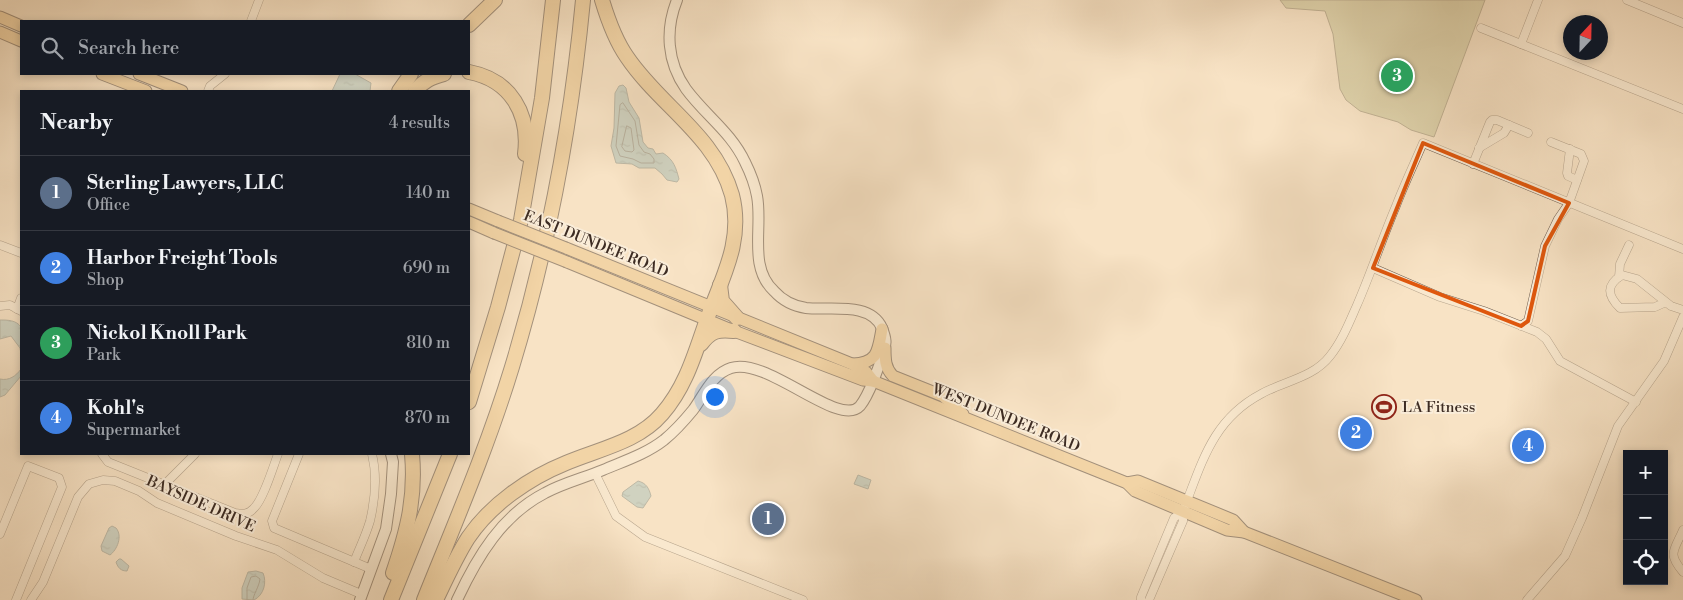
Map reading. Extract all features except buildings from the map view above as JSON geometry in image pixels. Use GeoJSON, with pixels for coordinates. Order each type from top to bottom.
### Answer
{"type":"FeatureCollection","features":[{"type":"Feature","properties":{"kind":"highway"},"geometry":{"type":"LineString","coordinates":[[470,24],[495,0]]}},
{"type":"Feature","properties":{"kind":"highway"},"geometry":{"type":"LineString","coordinates":[[470,399],[498,307],[524,205],[542,98],[553,0]]}},
{"type":"Feature","properties":{"kind":"highway"},"geometry":{"type":"LineString","coordinates":[[424,600],[498,408],[531,302],[562,165],[573,91],[583,0]]}},
{"type":"Feature","properties":{"kind":"highway"},"geometry":{"type":"LineString","coordinates":[[436,600],[469,536],[487,514],[501,501],[541,475],[565,463],[616,445],[649,426],[661,415],[679,391],[698,349],[709,313],[733,252],[735,219],[733,198],[728,181],[718,161],[706,144],[646,82],[626,57],[607,19],[602,0]]}},
{"type":"Feature","properties":{"kind":"highway"},"geometry":{"type":"LineString","coordinates":[[470,72],[500,84],[519,107],[526,139],[524,205]]}},
{"type":"Feature","properties":{"kind":"highway"},"geometry":{"type":"LineString","coordinates":[[400,90],[411,75]]}},
{"type":"Feature","properties":{"kind":"highway"},"geometry":{"type":"LineString","coordinates":[[416,90],[430,78],[440,75]]}},
{"type":"Feature","properties":{"kind":"highway"},"geometry":{"type":"LineString","coordinates":[[698,349],[712,332],[735,324],[722,301],[720,285]]}},
{"type":"Feature","properties":{"kind":"highway"},"geometry":{"type":"LineString","coordinates":[[383,600],[394,571],[411,509],[412,455]]}},
{"type":"Feature","properties":{"kind":"highway"},"geometry":{"type":"LineString","coordinates":[[390,600],[450,455]]}},
{"type":"Feature","properties":{"kind":"main road"},"geometry":{"type":"LineString","coordinates":[[0,17],[20,26]]}},
{"type":"Feature","properties":{"kind":"main road"},"geometry":{"type":"LineString","coordinates":[[0,32],[20,41]]}},
{"type":"Feature","properties":{"kind":"main road"},"geometry":{"type":"LineString","coordinates":[[105,75],[143,90]]}},
{"type":"Feature","properties":{"kind":"main road"},"geometry":{"type":"LineString","coordinates":[[142,75],[179,90]]}},
{"type":"Feature","properties":{"kind":"main road","name":"EAST DUNDEE ROAD"},"geometry":{"type":"LineString","coordinates":[[470,209],[566,248],[709,313]]}},
{"type":"Feature","properties":{"kind":"main road","name":"EAST DUNDEE ROAD"},"geometry":{"type":"LineString","coordinates":[[470,222],[566,262],[709,313]]}},
{"type":"Feature","properties":{"kind":"main road","name":"WEST DUNDEE ROAD"},"geometry":{"type":"LineString","coordinates":[[709,313],[863,380],[873,381],[1127,483],[1138,481],[1185,506],[1233,520],[1244,532],[1416,600]]}},
{"type":"Feature","properties":{"kind":"main road","name":"WEST DUNDEE ROAD"},"geometry":{"type":"LineString","coordinates":[[735,324],[852,364],[866,372],[873,381]]}},
{"type":"Feature","properties":{"kind":"main road"},"geometry":{"type":"LineString","coordinates":[[852,364],[868,362],[877,354],[882,329]]}},
{"type":"Feature","properties":{"kind":"main road"},"geometry":{"type":"LineString","coordinates":[[885,348],[886,364],[893,376],[943,396],[972,421]]}},
{"type":"Feature","properties":{"kind":"street"},"geometry":{"type":"LineString","coordinates":[[251,20],[259,0]]}},
{"type":"Feature","properties":{"kind":"street"},"geometry":{"type":"LineString","coordinates":[[457,600],[482,552],[506,522],[519,510],[545,492],[642,453],[661,442],[679,426],[721,372],[732,368],[753,367],[843,411],[852,411],[860,406],[873,381],[885,348],[886,337],[880,323],[864,312],[844,309],[806,308],[795,305],[783,300],[768,285],[762,274],[758,257],[757,196],[746,164],[734,141],[686,89],[673,63],[668,41],[671,15],[677,0]]}},
{"type":"Feature","properties":{"kind":"street"},"geometry":{"type":"LineString","coordinates":[[1520,44],[1538,0]]}},
{"type":"Feature","properties":{"kind":"street"},"geometry":{"type":"LineString","coordinates":[[1627,0],[1683,23]]}},
{"type":"Feature","properties":{"kind":"street"},"geometry":{"type":"LineString","coordinates":[[1480,28],[1683,109]]}},
{"type":"Feature","properties":{"kind":"street"},"geometry":{"type":"LineString","coordinates":[[208,90],[210,86],[224,75]]}},
{"type":"Feature","properties":{"kind":"street"},"geometry":{"type":"LineString","coordinates":[[1473,164],[1492,120],[1497,120],[1528,133]]}},
{"type":"Feature","properties":{"kind":"street"},"geometry":{"type":"LineString","coordinates":[[1479,148],[1504,133],[1509,125]]}},
{"type":"Feature","properties":{"kind":"street"},"geometry":{"type":"LineString","coordinates":[[1521,326],[1528,321],[1545,246],[1568,203],[1584,161],[1581,154],[1551,142]]}},
{"type":"Feature","properties":{"kind":"street"},"geometry":{"type":"LineString","coordinates":[[1149,600],[1183,521],[1185,506],[1208,448],[1226,419],[1242,405],[1262,393],[1310,374],[1328,358],[1348,326],[1423,143],[1683,248]]}},
{"type":"Feature","properties":{"kind":"street"},"geometry":{"type":"LineString","coordinates":[[1570,149],[1567,173],[1568,176],[1577,180]]}},
{"type":"Feature","properties":{"kind":"street"},"geometry":{"type":"LineString","coordinates":[[0,245],[20,253]]}},
{"type":"Feature","properties":{"kind":"street"},"geometry":{"type":"LineString","coordinates":[[1619,277],[1620,264],[1630,245]]}},
{"type":"Feature","properties":{"kind":"street"},"geometry":{"type":"LineString","coordinates":[[1373,268],[1440,297],[1484,311],[1537,332],[1546,339],[1560,361],[1636,402]]}},
{"type":"Feature","properties":{"kind":"street"},"geometry":{"type":"LineString","coordinates":[[1666,302],[1655,307],[1620,308],[1612,301],[1611,285],[1614,280],[1622,275],[1637,279],[1666,302],[1671,306],[1683,310]]}},
{"type":"Feature","properties":{"kind":"street"},"geometry":{"type":"LineString","coordinates":[[0,306],[10,305],[19,310]]}},
{"type":"Feature","properties":{"kind":"street"},"geometry":{"type":"LineString","coordinates":[[1527,600],[1565,556],[1618,426],[1664,361],[1683,317]]}},
{"type":"Feature","properties":{"kind":"street"},"geometry":{"type":"LineString","coordinates":[[103,455],[108,462],[234,513],[243,514],[252,511],[258,504],[278,455]]}},
{"type":"Feature","properties":{"kind":"street"},"geometry":{"type":"LineString","coordinates":[[164,485],[194,455]]}},
{"type":"Feature","properties":{"kind":"street"},"geometry":{"type":"LineString","coordinates":[[299,455],[272,521],[274,528],[371,570]]}},
{"type":"Feature","properties":{"kind":"street"},"geometry":{"type":"LineString","coordinates":[[354,562],[370,522],[374,496],[375,465],[372,455]]}},
{"type":"Feature","properties":{"kind":"street"},"geometry":{"type":"LineString","coordinates":[[360,597],[386,529],[391,494],[393,462],[391,455]]}},
{"type":"Feature","properties":{"kind":"street"},"geometry":{"type":"LineString","coordinates":[[0,534],[28,466],[59,478],[62,487],[16,600]]}},
{"type":"Feature","properties":{"kind":"street"},"geometry":{"type":"LineString","coordinates":[[595,473],[616,516],[644,537],[803,600]]}},
{"type":"Feature","properties":{"kind":"street","name":"BAYSIDE DRIVE"},"geometry":{"type":"LineString","coordinates":[[32,600],[43,582],[78,497],[90,484],[103,480],[123,484],[139,491],[157,503],[236,536],[277,550],[323,578],[360,597]]}},
{"type":"Feature","properties":{"kind":"street"},"geometry":{"type":"LineString","coordinates":[[1141,600],[1174,518],[1185,506]]}},
{"type":"Feature","properties":{"kind":"street"},"geometry":{"type":"LineString","coordinates":[[1683,530],[1673,555],[1674,561],[1683,572]]}},
{"type":"Feature","properties":{"kind":"highlighted area"},"geometry":{"type":"Polygon","coordinates":[[[1423,143],[1569,203],[1545,246],[1528,321],[1521,326],[1373,268],[1423,143]]]}},
{"type":"Feature","properties":{"kind":"shaded area"},"geometry":{"type":"Polygon","coordinates":[[[1280,0],[1485,0],[1434,137],[1411,130],[1398,122],[1360,111],[1346,100],[1340,89],[1333,34],[1325,11],[1286,8],[1280,0]]]}},
{"type":"Feature","properties":{"kind":"water"},"geometry":{"type":"Polygon","coordinates":[[[340,75],[357,75],[371,83],[370,90],[332,90],[340,75]]]}},
{"type":"Feature","properties":{"kind":"water"},"geometry":{"type":"Polygon","coordinates":[[[623,85],[626,88],[629,102],[639,118],[643,142],[648,148],[653,149],[656,154],[663,153],[670,158],[677,171],[679,179],[677,182],[667,180],[655,168],[639,168],[632,164],[616,163],[611,146],[614,128],[615,93],[619,86],[623,85]]]}},
{"type":"Feature","properties":{"kind":"water"},"geometry":{"type":"Polygon","coordinates":[[[0,320],[9,320],[20,326],[20,348],[11,336],[0,339],[0,320]]]}},
{"type":"Feature","properties":{"kind":"water"},"geometry":{"type":"Polygon","coordinates":[[[20,370],[20,377],[5,395],[0,397],[0,379],[6,379],[17,374],[20,370]]]}},
{"type":"Feature","properties":{"kind":"water"},"geometry":{"type":"Polygon","coordinates":[[[858,475],[871,480],[868,489],[854,484],[858,475]]]}},
{"type":"Feature","properties":{"kind":"water"},"geometry":{"type":"Polygon","coordinates":[[[638,481],[647,486],[651,496],[643,508],[637,507],[622,496],[623,492],[638,481]]]}},
{"type":"Feature","properties":{"kind":"water"},"geometry":{"type":"Polygon","coordinates":[[[112,526],[118,531],[119,539],[115,550],[110,555],[102,551],[101,546],[109,528],[112,526]]]}},
{"type":"Feature","properties":{"kind":"water"},"geometry":{"type":"Polygon","coordinates":[[[119,559],[129,566],[127,571],[121,570],[118,566],[116,562],[119,559]]]}},
{"type":"Feature","properties":{"kind":"water"},"geometry":{"type":"Polygon","coordinates":[[[256,571],[263,573],[265,584],[262,592],[254,600],[242,599],[242,588],[248,572],[256,571]]]}},
{"type":"Feature","properties":{"kind":"place","name":"Nickol Knoll Park"},"geometry":{"type":"Point","coordinates":[1397,76]}},
{"type":"Feature","properties":{"kind":"place","name":"LA Fitness"},"geometry":{"type":"Point","coordinates":[1384,407]}},
{"type":"Feature","properties":{"kind":"place","name":"Harbor Freight Tools"},"geometry":{"type":"Point","coordinates":[1356,433]}},
{"type":"Feature","properties":{"kind":"place","name":"Kohl's"},"geometry":{"type":"Point","coordinates":[1528,446]}},
{"type":"Feature","properties":{"kind":"place","name":"Sterling Lawyers, LLC"},"geometry":{"type":"Point","coordinates":[768,519]}}]}
